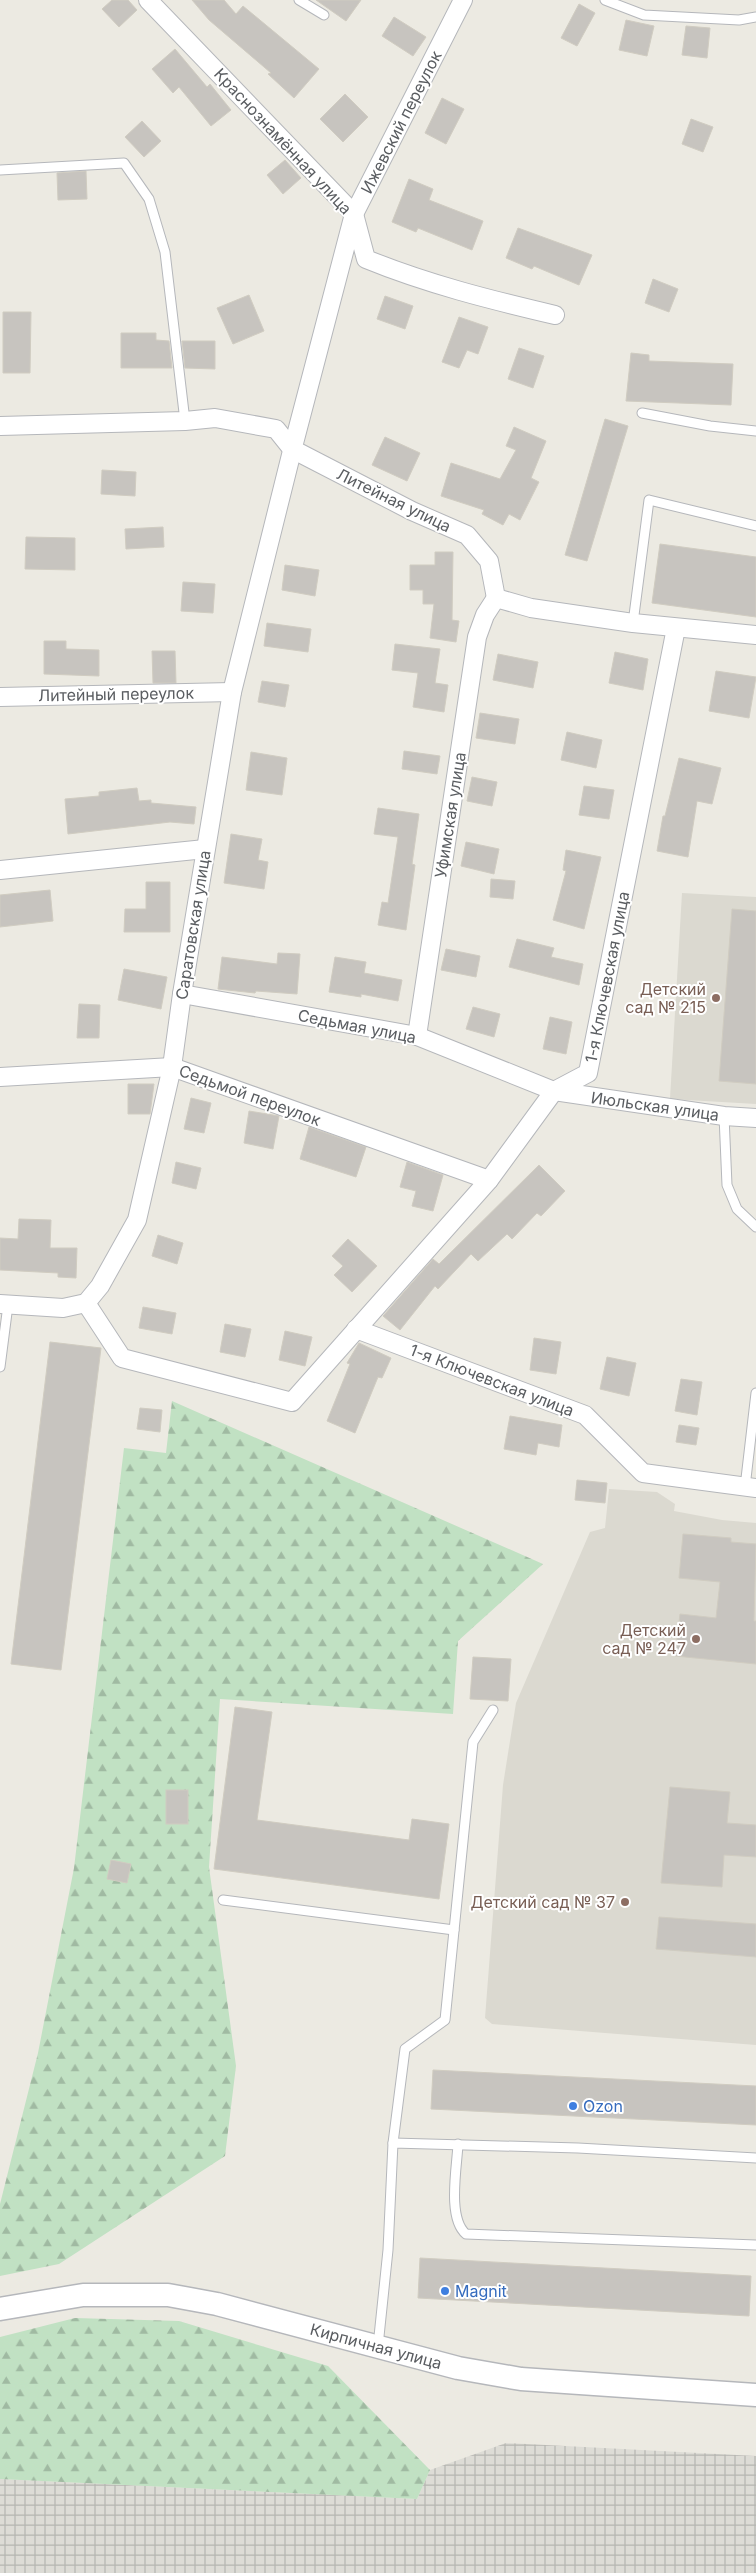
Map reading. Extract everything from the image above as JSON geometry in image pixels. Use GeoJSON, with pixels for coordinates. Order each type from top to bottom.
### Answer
{"type":"FeatureCollection","features":[{"type":"Feature","properties":{"kind":"street","name":"Краснознамённая улица"},"geometry":{"type":"LineString","coordinates":[[148,0],[354,214],[366,259],[398,272],[495,301],[555,315]]}},
{"type":"Feature","properties":{"kind":"street","name":"Ижевский переулок"},"geometry":{"type":"LineString","coordinates":[[292,449],[354,214],[463,0]]}},
{"type":"Feature","properties":{"kind":"street","name":"Литейная улица"},"geometry":{"type":"LineString","coordinates":[[0,426],[185,421],[215,418],[276,429],[292,449],[412,511],[467,535],[489,562],[496,598]]}},
{"type":"Feature","properties":{"kind":"street","name":"Саратовская улица"},"geometry":{"type":"LineString","coordinates":[[86,1304],[100,1286],[137,1220],[172,1067],[205,849],[232,692],[292,449]]}},
{"type":"Feature","properties":{"kind":"street"},"geometry":{"type":"LineString","coordinates":[[496,598],[531,608],[633,623],[756,635]]}},
{"type":"Feature","properties":{"kind":"street","name":"Уфимская улица"},"geometry":{"type":"LineString","coordinates":[[417,1036],[477,637],[485,615],[496,598]]}},
{"type":"Feature","properties":{"kind":"street","name":"1-я Ключевская улица"},"geometry":{"type":"LineString","coordinates":[[86,1304],[122,1358],[292,1402],[489,1180],[554,1091],[588,1073],[676,628]]}},
{"type":"Feature","properties":{"kind":"street","name":"Литейный переулок"},"geometry":{"type":"LineString","coordinates":[[0,697],[232,692]]}},
{"type":"Feature","properties":{"kind":"street"},"geometry":{"type":"LineString","coordinates":[[0,870],[205,849]]}},
{"type":"Feature","properties":{"kind":"street","name":"Седьмая улица"},"geometry":{"type":"LineString","coordinates":[[182,994],[417,1036],[554,1091]]}},
{"type":"Feature","properties":{"kind":"street","name":"Седьмой переулок"},"geometry":{"type":"LineString","coordinates":[[0,1077],[172,1067],[489,1180]]}},
{"type":"Feature","properties":{"kind":"street","name":"Июльская улица"},"geometry":{"type":"LineString","coordinates":[[554,1091],[724,1116],[756,1118]]}},
{"type":"Feature","properties":{"kind":"street"},"geometry":{"type":"LineString","coordinates":[[4,1304],[63,1308],[86,1304]]}},
{"type":"Feature","properties":{"kind":"street","name":"1-я Ключевская улица"},"geometry":{"type":"LineString","coordinates":[[356,1329],[585,1415],[643,1473],[751,1487]]}},
{"type":"Feature","properties":{"kind":"street","name":"Кирпичная улица"},"geometry":{"type":"LineString","coordinates":[[0,2309],[83,2296],[168,2295],[217,2304],[458,2368],[521,2379],[756,2395]]}},
{"type":"Feature","properties":{"kind":"lane"},"geometry":{"type":"LineString","coordinates":[[299,0],[324,16]]}},
{"type":"Feature","properties":{"kind":"lane"},"geometry":{"type":"LineString","coordinates":[[605,0],[644,15],[739,20],[756,17]]}},
{"type":"Feature","properties":{"kind":"lane"},"geometry":{"type":"LineString","coordinates":[[0,170],[124,163],[149,199],[165,252],[185,421]]}},
{"type":"Feature","properties":{"kind":"lane"},"geometry":{"type":"LineString","coordinates":[[642,413],[710,426],[756,431]]}},
{"type":"Feature","properties":{"kind":"lane"},"geometry":{"type":"LineString","coordinates":[[633,623],[649,500],[756,526]]}},
{"type":"Feature","properties":{"kind":"lane"},"geometry":{"type":"LineString","coordinates":[[724,1116],[728,1185],[737,1208],[756,1226]]}},
{"type":"Feature","properties":{"kind":"lane"},"geometry":{"type":"LineString","coordinates":[[0,1367],[4,1304]]}},
{"type":"Feature","properties":{"kind":"lane"},"geometry":{"type":"LineString","coordinates":[[751,1487],[756,1393]]}},
{"type":"Feature","properties":{"kind":"lane"},"geometry":{"type":"LineString","coordinates":[[378,2347],[388,2250],[393,2143],[405,2050],[445,2020],[473,1742],[493,1710]]}},
{"type":"Feature","properties":{"kind":"lane"},"geometry":{"type":"LineString","coordinates":[[223,1900],[454,1930]]}},
{"type":"Feature","properties":{"kind":"lane"},"geometry":{"type":"LineString","coordinates":[[393,2143],[578,2148],[756,2158]]}},
{"type":"Feature","properties":{"kind":"lane"},"geometry":{"type":"LineString","coordinates":[[458,2144],[455,2211],[458,2228],[466,2234],[756,2245]]}},
{"type":"Feature","properties":{"kind":"shaded area","name":"Детский сад № 215"},"geometry":{"type":"Polygon","coordinates":[[[682,893],[756,897],[756,1104],[670,1099],[682,893]]]}},
{"type":"Feature","properties":{"kind":"shaded area","name":"Детский сад № 37"},"geometry":{"type":"Polygon","coordinates":[[[609,1489],[657,1492],[675,1504],[674,1511],[722,1520],[756,1523],[756,2045],[492,2024],[485,2018],[503,1785],[516,1703],[590,1532],[605,1528],[609,1489]]]}},
{"type":"Feature","properties":{"kind":"shaded area"},"geometry":{"type":"Polygon","coordinates":[[[506,2443],[756,2456],[756,2573],[0,2573],[0,2479],[417,2499],[430,2470],[506,2443]]]}},
{"type":"Feature","properties":{"kind":"green space"},"geometry":{"type":"Polygon","coordinates":[[[172,1401],[543,1564],[458,1641],[453,1714],[220,1699],[209,1867],[236,2066],[225,2156],[59,2264],[0,2276],[0,2204],[38,2053],[74,1868],[124,1448],[166,1453],[172,1401]]]}},
{"type":"Feature","properties":{"kind":"green space"},"geometry":{"type":"Polygon","coordinates":[[[75,2318],[179,2321],[328,2366],[430,2470],[417,2499],[0,2479],[0,2337],[75,2318]]]}},
{"type":"Feature","properties":{"kind":"building"},"geometry":{"type":"Polygon","coordinates":[[[112,0],[128,0],[137,10],[119,27],[102,9],[112,0]]]}},
{"type":"Feature","properties":{"kind":"building"},"geometry":{"type":"Polygon","coordinates":[[[192,0],[224,0],[236,14],[243,6],[319,69],[294,98],[268,74],[271,73],[209,20],[192,0]]]}},
{"type":"Feature","properties":{"kind":"building"},"geometry":{"type":"Polygon","coordinates":[[[316,0],[361,0],[346,21],[316,0]]]}},
{"type":"Feature","properties":{"kind":"building"},"geometry":{"type":"Polygon","coordinates":[[[579,4],[595,13],[577,46],[561,38],[579,4]]]}},
{"type":"Feature","properties":{"kind":"building"},"geometry":{"type":"Polygon","coordinates":[[[394,17],[426,37],[413,56],[382,36],[394,17]]]}},
{"type":"Feature","properties":{"kind":"building"},"geometry":{"type":"Polygon","coordinates":[[[626,20],[654,26],[647,56],[619,50],[626,20]]]}},
{"type":"Feature","properties":{"kind":"building"},"geometry":{"type":"Polygon","coordinates":[[[686,26],[710,28],[707,58],[682,55],[686,26]]]}},
{"type":"Feature","properties":{"kind":"building"},"geometry":{"type":"Polygon","coordinates":[[[175,49],[207,87],[210,84],[231,110],[211,126],[179,87],[173,93],[152,69],[175,49]]]}},
{"type":"Feature","properties":{"kind":"building"},"geometry":{"type":"Polygon","coordinates":[[[345,94],[368,117],[343,142],[320,119],[345,94]]]}},
{"type":"Feature","properties":{"kind":"building"},"geometry":{"type":"Polygon","coordinates":[[[442,98],[464,109],[446,144],[425,133],[442,98]]]}},
{"type":"Feature","properties":{"kind":"building"},"geometry":{"type":"Polygon","coordinates":[[[691,119],[713,127],[703,152],[682,144],[691,119]]]}},
{"type":"Feature","properties":{"kind":"building"},"geometry":{"type":"Polygon","coordinates":[[[142,121],[161,141],[144,157],[125,137],[142,121]]]}},
{"type":"Feature","properties":{"kind":"building"},"geometry":{"type":"Polygon","coordinates":[[[285,160],[301,178],[283,194],[267,175],[285,160]]]}},
{"type":"Feature","properties":{"kind":"building"},"geometry":{"type":"Polygon","coordinates":[[[86,171],[87,199],[58,200],[57,173],[86,171]]]}},
{"type":"Feature","properties":{"kind":"building"},"geometry":{"type":"Polygon","coordinates":[[[409,179],[433,189],[429,200],[483,221],[472,250],[418,228],[416,232],[392,222],[409,179]]]}},
{"type":"Feature","properties":{"kind":"building"},"geometry":{"type":"Polygon","coordinates":[[[518,228],[592,255],[579,285],[534,266],[532,269],[506,258],[518,228]]]}},
{"type":"Feature","properties":{"kind":"building"},"geometry":{"type":"Polygon","coordinates":[[[653,279],[678,289],[669,312],[645,303],[653,279]]]}},
{"type":"Feature","properties":{"kind":"building"},"geometry":{"type":"Polygon","coordinates":[[[249,295],[264,331],[233,344],[217,308],[249,295]]]}},
{"type":"Feature","properties":{"kind":"building"},"geometry":{"type":"Polygon","coordinates":[[[385,296],[413,306],[405,329],[377,319],[385,296]]]}},
{"type":"Feature","properties":{"kind":"building"},"geometry":{"type":"Polygon","coordinates":[[[3,312],[31,312],[30,373],[3,373],[3,312]]]}},
{"type":"Feature","properties":{"kind":"building"},"geometry":{"type":"Polygon","coordinates":[[[459,317],[488,327],[478,354],[467,350],[459,368],[442,362],[459,317]]]}},
{"type":"Feature","properties":{"kind":"building"},"geometry":{"type":"Polygon","coordinates":[[[121,333],[156,333],[156,340],[169,341],[172,368],[121,368],[121,333]]]}},
{"type":"Feature","properties":{"kind":"building"},"geometry":{"type":"Polygon","coordinates":[[[182,341],[215,341],[215,369],[185,368],[182,341]]]}},
{"type":"Feature","properties":{"kind":"building"},"geometry":{"type":"Polygon","coordinates":[[[519,348],[544,356],[533,388],[508,379],[519,348]]]}},
{"type":"Feature","properties":{"kind":"building"},"geometry":{"type":"Polygon","coordinates":[[[631,353],[649,355],[649,361],[733,364],[731,405],[626,401],[631,353]]]}},
{"type":"Feature","properties":{"kind":"building"},"geometry":{"type":"Polygon","coordinates":[[[605,419],[628,426],[587,561],[565,555],[605,419]]]}},
{"type":"Feature","properties":{"kind":"building"},"geometry":{"type":"Polygon","coordinates":[[[514,427],[546,441],[531,478],[539,482],[520,520],[509,514],[503,525],[482,514],[484,510],[441,496],[451,463],[500,479],[516,450],[506,446],[514,427]]]}},
{"type":"Feature","properties":{"kind":"building"},"geometry":{"type":"Polygon","coordinates":[[[385,437],[420,453],[407,481],[372,465],[385,437]]]}},
{"type":"Feature","properties":{"kind":"building"},"geometry":{"type":"Polygon","coordinates":[[[102,470],[136,472],[135,496],[101,494],[102,470]]]}},
{"type":"Feature","properties":{"kind":"building"},"geometry":{"type":"Polygon","coordinates":[[[163,527],[164,547],[126,549],[125,529],[163,527]]]}},
{"type":"Feature","properties":{"kind":"building"},"geometry":{"type":"Polygon","coordinates":[[[26,537],[75,538],[75,570],[25,569],[26,537]]]}},
{"type":"Feature","properties":{"kind":"building"},"geometry":{"type":"Polygon","coordinates":[[[660,544],[756,557],[756,617],[652,603],[660,544]]]}},
{"type":"Feature","properties":{"kind":"building"},"geometry":{"type":"Polygon","coordinates":[[[435,552],[453,552],[452,620],[459,621],[456,642],[430,638],[434,604],[423,604],[423,590],[410,590],[410,565],[435,565],[435,552]]]}},
{"type":"Feature","properties":{"kind":"building"},"geometry":{"type":"Polygon","coordinates":[[[285,565],[319,570],[315,596],[282,590],[285,565]]]}},
{"type":"Feature","properties":{"kind":"building"},"geometry":{"type":"Polygon","coordinates":[[[183,582],[215,584],[213,613],[181,611],[183,582]]]}},
{"type":"Feature","properties":{"kind":"building"},"geometry":{"type":"Polygon","coordinates":[[[267,623],[311,629],[308,652],[264,646],[267,623]]]}},
{"type":"Feature","properties":{"kind":"building"},"geometry":{"type":"Polygon","coordinates":[[[44,641],[66,641],[66,649],[99,650],[99,676],[44,674],[44,641]]]}},
{"type":"Feature","properties":{"kind":"building"},"geometry":{"type":"Polygon","coordinates":[[[395,644],[440,649],[435,683],[448,685],[444,712],[413,707],[418,673],[392,670],[395,644]]]}},
{"type":"Feature","properties":{"kind":"building"},"geometry":{"type":"Polygon","coordinates":[[[152,651],[175,651],[176,683],[153,683],[152,651]]]}},
{"type":"Feature","properties":{"kind":"building"},"geometry":{"type":"Polygon","coordinates":[[[615,652],[648,659],[643,690],[609,683],[615,652]]]}},
{"type":"Feature","properties":{"kind":"building"},"geometry":{"type":"Polygon","coordinates":[[[498,654],[538,662],[533,688],[493,680],[498,654]]]}},
{"type":"Feature","properties":{"kind":"building"},"geometry":{"type":"Polygon","coordinates":[[[716,671],[756,677],[749,718],[709,711],[716,671]]]}},
{"type":"Feature","properties":{"kind":"building"},"geometry":{"type":"Polygon","coordinates":[[[262,681],[289,685],[285,707],[258,702],[262,681]]]}},
{"type":"Feature","properties":{"kind":"building"},"geometry":{"type":"Polygon","coordinates":[[[480,713],[519,719],[515,744],[476,738],[480,713]]]}},
{"type":"Feature","properties":{"kind":"building"},"geometry":{"type":"Polygon","coordinates":[[[567,732],[602,740],[596,768],[561,760],[567,732]]]}},
{"type":"Feature","properties":{"kind":"building"},"geometry":{"type":"Polygon","coordinates":[[[404,751],[440,756],[437,774],[402,769],[404,751]]]}},
{"type":"Feature","properties":{"kind":"building"},"geometry":{"type":"Polygon","coordinates":[[[251,752],[287,758],[282,795],[246,790],[251,752]]]}},
{"type":"Feature","properties":{"kind":"building"},"geometry":{"type":"Polygon","coordinates":[[[679,758],[721,768],[712,804],[697,801],[688,857],[657,851],[663,816],[665,816],[679,758]]]}},
{"type":"Feature","properties":{"kind":"building"},"geometry":{"type":"Polygon","coordinates":[[[472,777],[497,782],[492,806],[467,801],[472,777]]]}},
{"type":"Feature","properties":{"kind":"building"},"geometry":{"type":"Polygon","coordinates":[[[584,786],[614,790],[609,819],[579,815],[584,786]]]}},
{"type":"Feature","properties":{"kind":"building"},"geometry":{"type":"Polygon","coordinates":[[[137,788],[139,801],[151,800],[151,803],[196,807],[194,824],[170,822],[68,834],[65,799],[99,796],[99,792],[137,788]]]}},
{"type":"Feature","properties":{"kind":"building"},"geometry":{"type":"Polygon","coordinates":[[[378,808],[419,814],[412,864],[415,865],[406,930],[378,925],[382,902],[388,903],[398,837],[374,834],[378,808]]]}},
{"type":"Feature","properties":{"kind":"building"},"geometry":{"type":"Polygon","coordinates":[[[231,834],[262,839],[258,860],[268,862],[264,889],[224,883],[231,834]]]}},
{"type":"Feature","properties":{"kind":"building"},"geometry":{"type":"Polygon","coordinates":[[[466,842],[499,849],[494,874],[461,866],[466,842]]]}},
{"type":"Feature","properties":{"kind":"building"},"geometry":{"type":"Polygon","coordinates":[[[566,850],[601,857],[584,929],[553,920],[566,871],[563,870],[566,850]]]}},
{"type":"Feature","properties":{"kind":"building"},"geometry":{"type":"Polygon","coordinates":[[[491,879],[515,881],[513,899],[490,897],[491,879]]]}},
{"type":"Feature","properties":{"kind":"building"},"geometry":{"type":"Polygon","coordinates":[[[146,882],[170,882],[170,932],[124,932],[125,909],[146,909],[146,882]]]}},
{"type":"Feature","properties":{"kind":"building"},"geometry":{"type":"Polygon","coordinates":[[[50,890],[53,921],[0,927],[0,895],[50,890]]]}},
{"type":"Feature","properties":{"kind":"building"},"geometry":{"type":"Polygon","coordinates":[[[732,909],[756,911],[756,1084],[719,1081],[732,909]]]}},
{"type":"Feature","properties":{"kind":"building"},"geometry":{"type":"Polygon","coordinates":[[[517,939],[554,948],[551,957],[583,964],[579,985],[509,967],[517,939]]]}},
{"type":"Feature","properties":{"kind":"building"},"geometry":{"type":"Polygon","coordinates":[[[446,949],[480,956],[476,977],[441,970],[446,949]]]}},
{"type":"Feature","properties":{"kind":"building"},"geometry":{"type":"Polygon","coordinates":[[[278,953],[300,954],[297,994],[256,991],[255,993],[218,989],[222,957],[277,964],[278,953]]]}},
{"type":"Feature","properties":{"kind":"building"},"geometry":{"type":"Polygon","coordinates":[[[335,957],[366,962],[364,973],[402,980],[398,1001],[361,994],[361,997],[329,992],[335,957]]]}},
{"type":"Feature","properties":{"kind":"building"},"geometry":{"type":"Polygon","coordinates":[[[124,969],[167,977],[161,1009],[118,1000],[124,969]]]}},
{"type":"Feature","properties":{"kind":"building"},"geometry":{"type":"Polygon","coordinates":[[[79,1004],[100,1005],[99,1038],[77,1038],[79,1004]]]}},
{"type":"Feature","properties":{"kind":"building"},"geometry":{"type":"Polygon","coordinates":[[[473,1007],[500,1014],[494,1037],[466,1029],[473,1007]]]}},
{"type":"Feature","properties":{"kind":"building"},"geometry":{"type":"Polygon","coordinates":[[[550,1017],[572,1022],[566,1054],[543,1049],[550,1017]]]}},
{"type":"Feature","properties":{"kind":"building"},"geometry":{"type":"Polygon","coordinates":[[[128,1084],[154,1084],[150,1114],[128,1114],[128,1084]]]}},
{"type":"Feature","properties":{"kind":"building"},"geometry":{"type":"Polygon","coordinates":[[[191,1098],[211,1103],[204,1133],[184,1129],[191,1098]]]}},
{"type":"Feature","properties":{"kind":"building"},"geometry":{"type":"Polygon","coordinates":[[[249,1111],[279,1116],[273,1149],[244,1143],[249,1111]]]}},
{"type":"Feature","properties":{"kind":"building"},"geometry":{"type":"Polygon","coordinates":[[[309,1127],[366,1147],[356,1177],[300,1159],[309,1127]]]}},
{"type":"Feature","properties":{"kind":"building"},"geometry":{"type":"Polygon","coordinates":[[[176,1162],[201,1168],[196,1189],[172,1183],[176,1162]]]}},
{"type":"Feature","properties":{"kind":"building"},"geometry":{"type":"Polygon","coordinates":[[[407,1162],[443,1175],[433,1211],[412,1206],[416,1191],[400,1187],[407,1162]]]}},
{"type":"Feature","properties":{"kind":"building"},"geometry":{"type":"Polygon","coordinates":[[[539,1165],[565,1191],[541,1216],[537,1213],[512,1239],[507,1234],[478,1261],[471,1254],[438,1289],[435,1286],[400,1330],[383,1316],[433,1259],[439,1264],[539,1165]]]}},
{"type":"Feature","properties":{"kind":"building"},"geometry":{"type":"Polygon","coordinates":[[[19,1219],[51,1220],[50,1248],[77,1248],[76,1278],[58,1277],[58,1273],[0,1270],[0,1238],[18,1239],[19,1219]]]}},
{"type":"Feature","properties":{"kind":"building"},"geometry":{"type":"Polygon","coordinates":[[[158,1235],[183,1243],[177,1264],[152,1256],[158,1235]]]}},
{"type":"Feature","properties":{"kind":"building"},"geometry":{"type":"Polygon","coordinates":[[[348,1239],[377,1266],[352,1292],[334,1275],[343,1266],[332,1256],[348,1239]]]}},
{"type":"Feature","properties":{"kind":"building"},"geometry":{"type":"Polygon","coordinates":[[[143,1307],[176,1313],[172,1334],[139,1328],[143,1307]]]}},
{"type":"Feature","properties":{"kind":"building"},"geometry":{"type":"Polygon","coordinates":[[[225,1324],[251,1329],[245,1357],[220,1352],[225,1324]]]}},
{"type":"Feature","properties":{"kind":"building"},"geometry":{"type":"Polygon","coordinates":[[[285,1331],[312,1337],[305,1366],[279,1360],[285,1331]]]}},
{"type":"Feature","properties":{"kind":"building"},"geometry":{"type":"Polygon","coordinates":[[[534,1338],[561,1342],[556,1374],[530,1370],[534,1338]]]}},
{"type":"Feature","properties":{"kind":"building"},"geometry":{"type":"Polygon","coordinates":[[[50,1342],[101,1348],[61,1670],[11,1664],[50,1342]]]}},
{"type":"Feature","properties":{"kind":"building"},"geometry":{"type":"Polygon","coordinates":[[[359,1343],[391,1358],[382,1378],[378,1377],[355,1433],[327,1421],[350,1364],[347,1363],[359,1343]]]}},
{"type":"Feature","properties":{"kind":"building"},"geometry":{"type":"Polygon","coordinates":[[[607,1357],[636,1363],[629,1396],[600,1389],[607,1357]]]}},
{"type":"Feature","properties":{"kind":"building"},"geometry":{"type":"Polygon","coordinates":[[[681,1379],[702,1382],[697,1415],[675,1411],[681,1379]]]}},
{"type":"Feature","properties":{"kind":"building"},"geometry":{"type":"Polygon","coordinates":[[[140,1408],[162,1410],[160,1432],[137,1429],[140,1408]]]}},
{"type":"Feature","properties":{"kind":"building"},"geometry":{"type":"Polygon","coordinates":[[[510,1416],[562,1425],[559,1447],[538,1443],[536,1455],[504,1449],[510,1416]]]}},
{"type":"Feature","properties":{"kind":"building"},"geometry":{"type":"Polygon","coordinates":[[[679,1425],[699,1428],[696,1445],[676,1442],[679,1425]]]}},
{"type":"Feature","properties":{"kind":"building"},"geometry":{"type":"Polygon","coordinates":[[[577,1480],[607,1483],[605,1503],[575,1500],[577,1480]]]}},
{"type":"Feature","properties":{"kind":"building"},"geometry":{"type":"Polygon","coordinates":[[[683,1534],[731,1538],[731,1542],[756,1544],[754,1621],[756,1621],[756,1664],[675,1656],[680,1614],[716,1618],[720,1582],[679,1578],[683,1534]]]}},
{"type":"Feature","properties":{"kind":"building"},"geometry":{"type":"Polygon","coordinates":[[[473,1657],[511,1659],[508,1701],[470,1699],[473,1657]]]}},
{"type":"Feature","properties":{"kind":"building"},"geometry":{"type":"Polygon","coordinates":[[[235,1707],[272,1712],[257,1820],[409,1840],[412,1819],[449,1824],[439,1899],[214,1869],[235,1707]]]}},
{"type":"Feature","properties":{"kind":"building"},"geometry":{"type":"Polygon","coordinates":[[[670,1787],[730,1792],[727,1823],[756,1825],[756,1857],[724,1855],[722,1887],[661,1883],[670,1787]]]}},
{"type":"Feature","properties":{"kind":"building"},"geometry":{"type":"Polygon","coordinates":[[[166,1790],[188,1790],[188,1824],[166,1824],[166,1790]]]}},
{"type":"Feature","properties":{"kind":"building"},"geometry":{"type":"Polygon","coordinates":[[[111,1860],[131,1864],[127,1883],[107,1879],[111,1860]]]}},
{"type":"Feature","properties":{"kind":"building"},"geometry":{"type":"Polygon","coordinates":[[[659,1917],[756,1924],[756,1957],[656,1949],[659,1917]]]}},
{"type":"Feature","properties":{"kind":"building"},"geometry":{"type":"Polygon","coordinates":[[[433,2070],[756,2086],[756,2125],[431,2109],[433,2070]]]}},
{"type":"Feature","properties":{"kind":"building"},"geometry":{"type":"Polygon","coordinates":[[[420,2258],[751,2276],[749,2316],[418,2298],[420,2258]]]}},
{"type":"Feature","properties":{"kind":"place","name":"Детский сад № 215"},"geometry":{"type":"Point","coordinates":[716,998]}},
{"type":"Feature","properties":{"kind":"place","name":"Детский сад № 247"},"geometry":{"type":"Point","coordinates":[696,1639]}},
{"type":"Feature","properties":{"kind":"place","name":"Детский сад № 37"},"geometry":{"type":"Point","coordinates":[625,1902]}},
{"type":"Feature","properties":{"kind":"place","name":"Ozon"},"geometry":{"type":"Point","coordinates":[573,2106]}},
{"type":"Feature","properties":{"kind":"place","name":"Magnit"},"geometry":{"type":"Point","coordinates":[445,2291]}}]}
